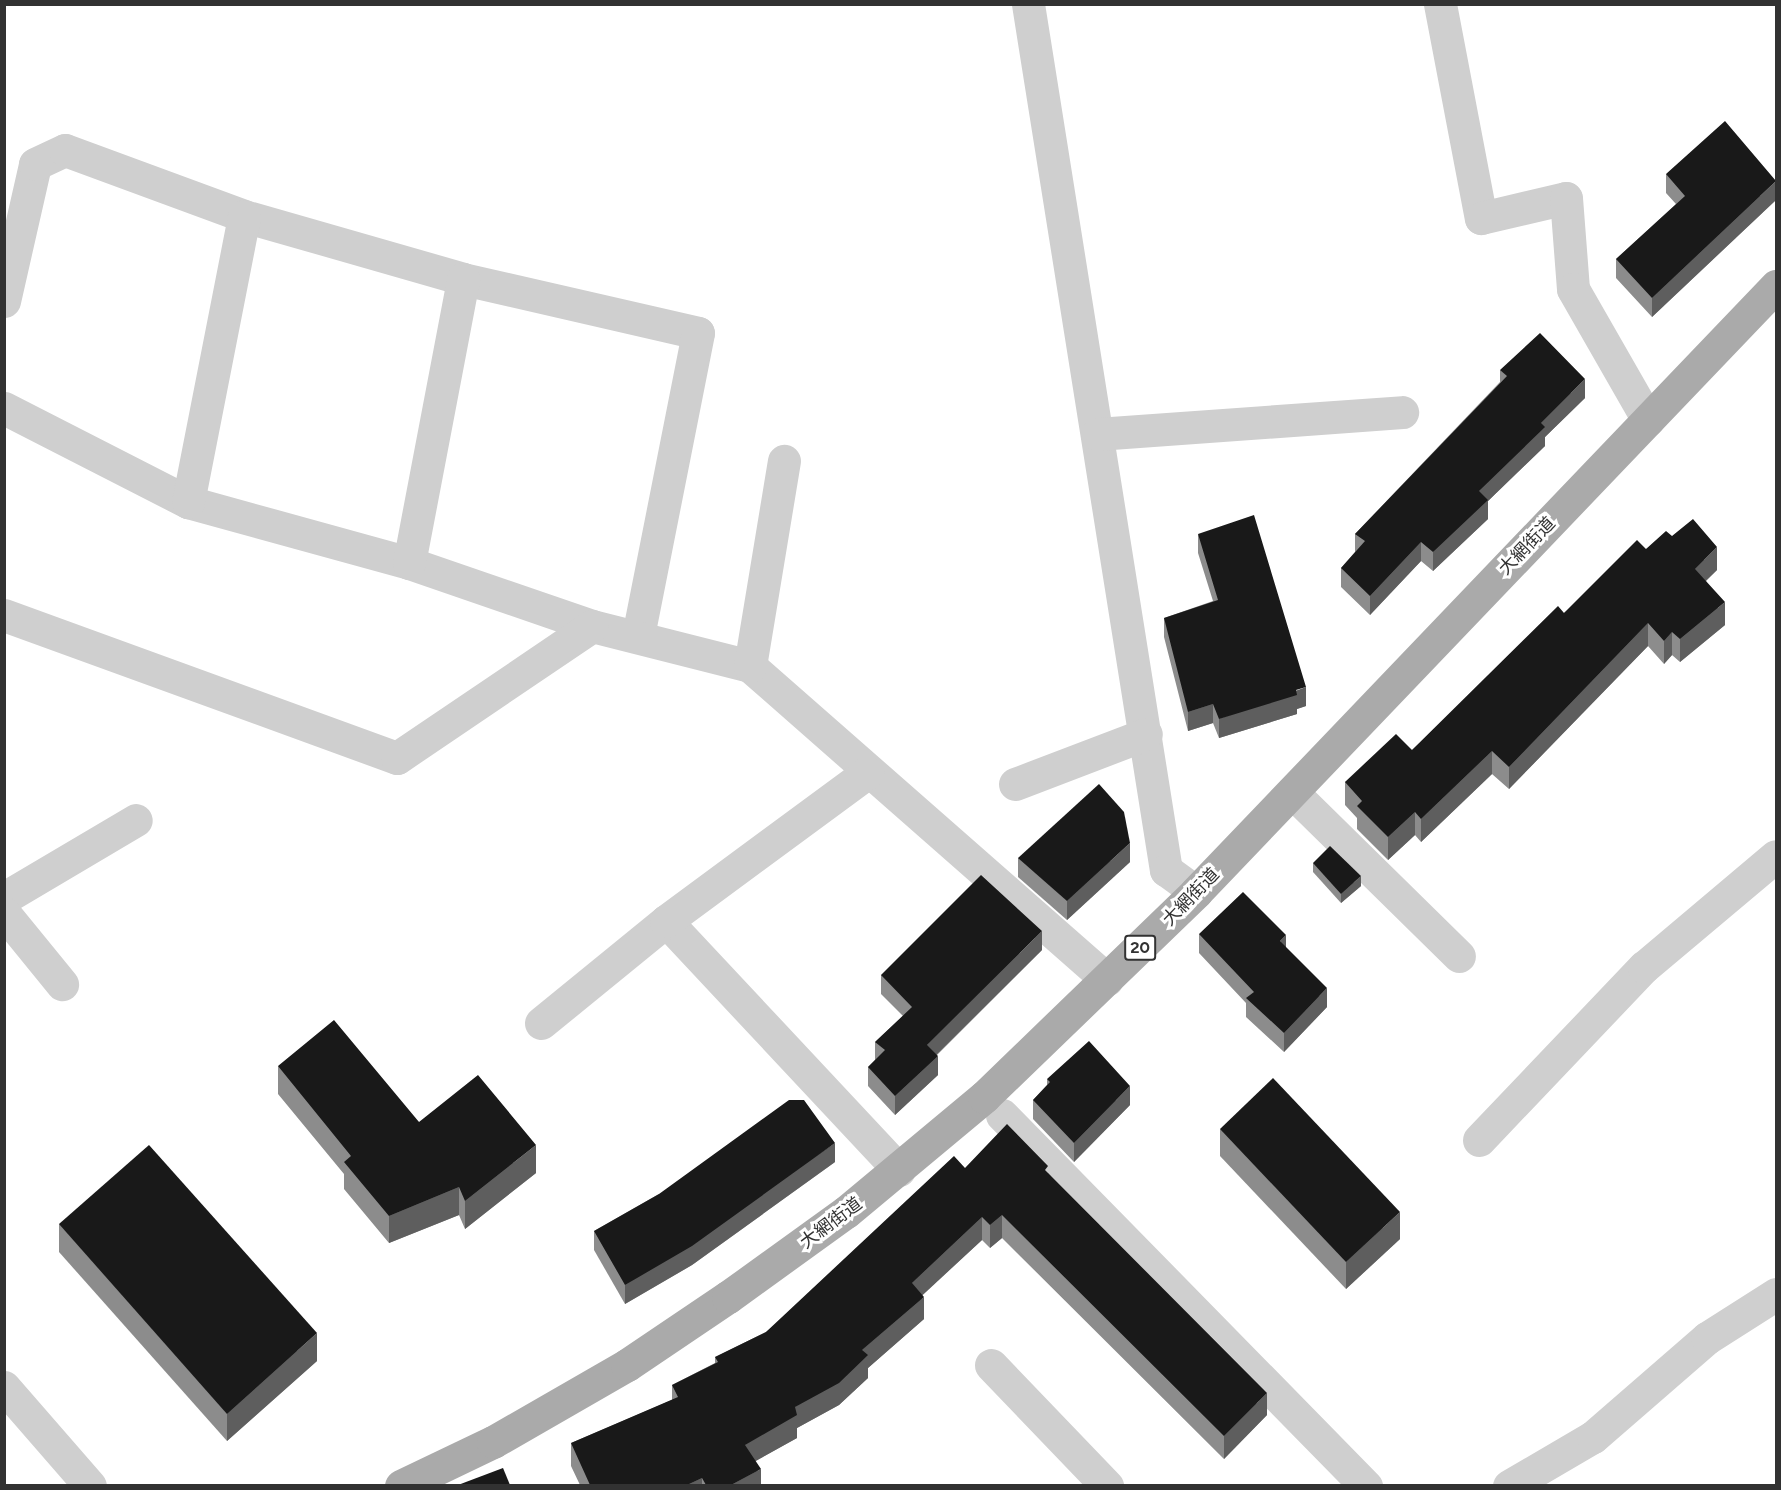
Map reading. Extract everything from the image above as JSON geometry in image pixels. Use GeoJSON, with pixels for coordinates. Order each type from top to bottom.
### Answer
{"type":"FeatureCollection","features":[{"type":"Feature","properties":{"kind":"main road","name":"大網街道"},"geometry":{"type":"LineString","coordinates":[[401,1485],[493,1442],[627,1365],[755,1278],[899,1170],[984,1097],[1196,892],[1776,286]]}},
{"type":"Feature","properties":{"kind":"street"},"geometry":{"type":"LineString","coordinates":[[1028,4],[1055,194],[1097,434],[1166,870],[1196,892]]}},
{"type":"Feature","properties":{"kind":"street"},"geometry":{"type":"LineString","coordinates":[[1440,4],[1481,218],[1566,198],[1573,289],[1648,420]]}},
{"type":"Feature","properties":{"kind":"street"},"geometry":{"type":"LineString","coordinates":[[4,301],[35,164],[65,150],[244,216],[463,279],[698,333],[638,636]]}},
{"type":"Feature","properties":{"kind":"street"},"geometry":{"type":"LineString","coordinates":[[188,502],[244,216]]}},
{"type":"Feature","properties":{"kind":"street"},"geometry":{"type":"LineString","coordinates":[[409,563],[463,279]]}},
{"type":"Feature","properties":{"kind":"street"},"geometry":{"type":"LineString","coordinates":[[4,408],[188,502],[409,563],[592,626],[750,666],[867,773],[1107,980]]}},
{"type":"Feature","properties":{"kind":"street"},"geometry":{"type":"LineString","coordinates":[[1097,434],[1402,412]]}},
{"type":"Feature","properties":{"kind":"street"},"geometry":{"type":"LineString","coordinates":[[750,666],[784,461]]}},
{"type":"Feature","properties":{"kind":"street"},"geometry":{"type":"LineString","coordinates":[[4,615],[397,758],[592,626]]}},
{"type":"Feature","properties":{"kind":"street"},"geometry":{"type":"LineString","coordinates":[[1015,784],[1146,734]]}},
{"type":"Feature","properties":{"kind":"street"},"geometry":{"type":"LineString","coordinates":[[541,1023],[666,921],[867,773]]}},
{"type":"Feature","properties":{"kind":"street"},"geometry":{"type":"LineString","coordinates":[[1292,792],[1458,956]]}},
{"type":"Feature","properties":{"kind":"street"},"geometry":{"type":"LineString","coordinates":[[4,898],[136,820]]}},
{"type":"Feature","properties":{"kind":"street"},"geometry":{"type":"LineString","coordinates":[[1479,1140],[1644,967],[1776,856]]}},
{"type":"Feature","properties":{"kind":"street"},"geometry":{"type":"LineString","coordinates":[[4,913],[62,984]]}},
{"type":"Feature","properties":{"kind":"street"},"geometry":{"type":"LineString","coordinates":[[666,921],[899,1170]]}},
{"type":"Feature","properties":{"kind":"street"},"geometry":{"type":"LineString","coordinates":[[1002,1115],[1366,1485]]}},
{"type":"Feature","properties":{"kind":"street"},"geometry":{"type":"LineString","coordinates":[[1509,1485],[1593,1437],[1707,1338],[1776,1294]]}},
{"type":"Feature","properties":{"kind":"street"},"geometry":{"type":"LineString","coordinates":[[991,1365],[1107,1485]]}},
{"type":"Feature","properties":{"kind":"street"},"geometry":{"type":"LineString","coordinates":[[4,1387],[90,1485]]}},
{"type":"Feature","properties":{"kind":"building"},"geometry":{"type":"Polygon","coordinates":[[[1725,121],[1776,181],[1652,298],[1616,259],[1685,196],[1666,174],[1725,121]]]}},
{"type":"Feature","properties":{"kind":"building"},"geometry":{"type":"Polygon","coordinates":[[[1540,333],[1585,379],[1541,423],[1545,427],[1479,491],[1488,500],[1433,552],[1421,542],[1370,596],[1341,568],[1365,541],[1355,534],[1507,376],[1500,370],[1540,333]]]}},
{"type":"Feature","properties":{"kind":"building"},"geometry":{"type":"Polygon","coordinates":[[[1254,515],[1306,687],[1296,690],[1297,695],[1219,719],[1213,704],[1188,712],[1164,618],[1218,600],[1198,534],[1254,515]]]}},
{"type":"Feature","properties":{"kind":"building"},"geometry":{"type":"Polygon","coordinates":[[[1693,519],[1717,547],[1695,569],[1725,602],[1680,639],[1672,632],[1664,641],[1648,623],[1509,767],[1492,751],[1421,819],[1415,812],[1388,837],[1357,806],[1362,801],[1345,782],[1396,734],[1412,750],[1558,606],[1564,613],[1637,540],[1646,549],[1666,531],[1672,536],[1693,519]]]}},
{"type":"Feature","properties":{"kind":"building"},"geometry":{"type":"Polygon","coordinates":[[[1099,784],[1124,812],[1130,843],[1067,901],[1018,858],[1099,784]]]}},
{"type":"Feature","properties":{"kind":"building"},"geometry":{"type":"Polygon","coordinates":[[[1330,846],[1361,876],[1341,894],[1313,863],[1330,846]]]}},
{"type":"Feature","properties":{"kind":"building"},"geometry":{"type":"Polygon","coordinates":[[[981,875],[1042,931],[927,1045],[938,1056],[895,1096],[868,1067],[885,1050],[875,1042],[912,1007],[881,975],[981,875]]]}},
{"type":"Feature","properties":{"kind":"building"},"geometry":{"type":"Polygon","coordinates":[[[1243,892],[1286,935],[1280,941],[1327,988],[1284,1033],[1246,998],[1254,992],[1199,934],[1243,892]]]}},
{"type":"Feature","properties":{"kind":"building"},"geometry":{"type":"Polygon","coordinates":[[[334,1020],[419,1122],[478,1075],[536,1145],[465,1201],[459,1187],[389,1216],[344,1162],[351,1156],[278,1066],[334,1020]]]}},
{"type":"Feature","properties":{"kind":"building"},"geometry":{"type":"Polygon","coordinates":[[[1089,1041],[1130,1086],[1074,1143],[1033,1100],[1050,1082],[1047,1079],[1089,1041]]]}},
{"type":"Feature","properties":{"kind":"building"},"geometry":{"type":"Polygon","coordinates":[[[1273,1078],[1400,1212],[1346,1262],[1220,1129],[1273,1078]]]}},
{"type":"Feature","properties":{"kind":"building"},"geometry":{"type":"Polygon","coordinates":[[[789,1100],[804,1100],[835,1143],[692,1246],[625,1285],[594,1231],[659,1194],[789,1100]]]}},
{"type":"Feature","properties":{"kind":"building"},"geometry":{"type":"Polygon","coordinates":[[[1007,1124],[1048,1166],[1045,1170],[1267,1393],[1224,1436],[1002,1215],[990,1225],[982,1217],[912,1283],[924,1297],[862,1350],[868,1355],[839,1383],[795,1407],[797,1415],[745,1445],[761,1469],[731,1485],[706,1485],[702,1478],[687,1485],[590,1485],[571,1443],[678,1397],[672,1385],[718,1362],[715,1357],[766,1332],[954,1156],[965,1168],[1007,1124]]]}},
{"type":"Feature","properties":{"kind":"building"},"geometry":{"type":"Polygon","coordinates":[[[149,1145],[317,1333],[227,1414],[59,1224],[149,1145]]]}},
{"type":"Feature","properties":{"kind":"building"},"geometry":{"type":"Polygon","coordinates":[[[503,1468],[510,1485],[458,1485],[503,1468]]]}}]}
